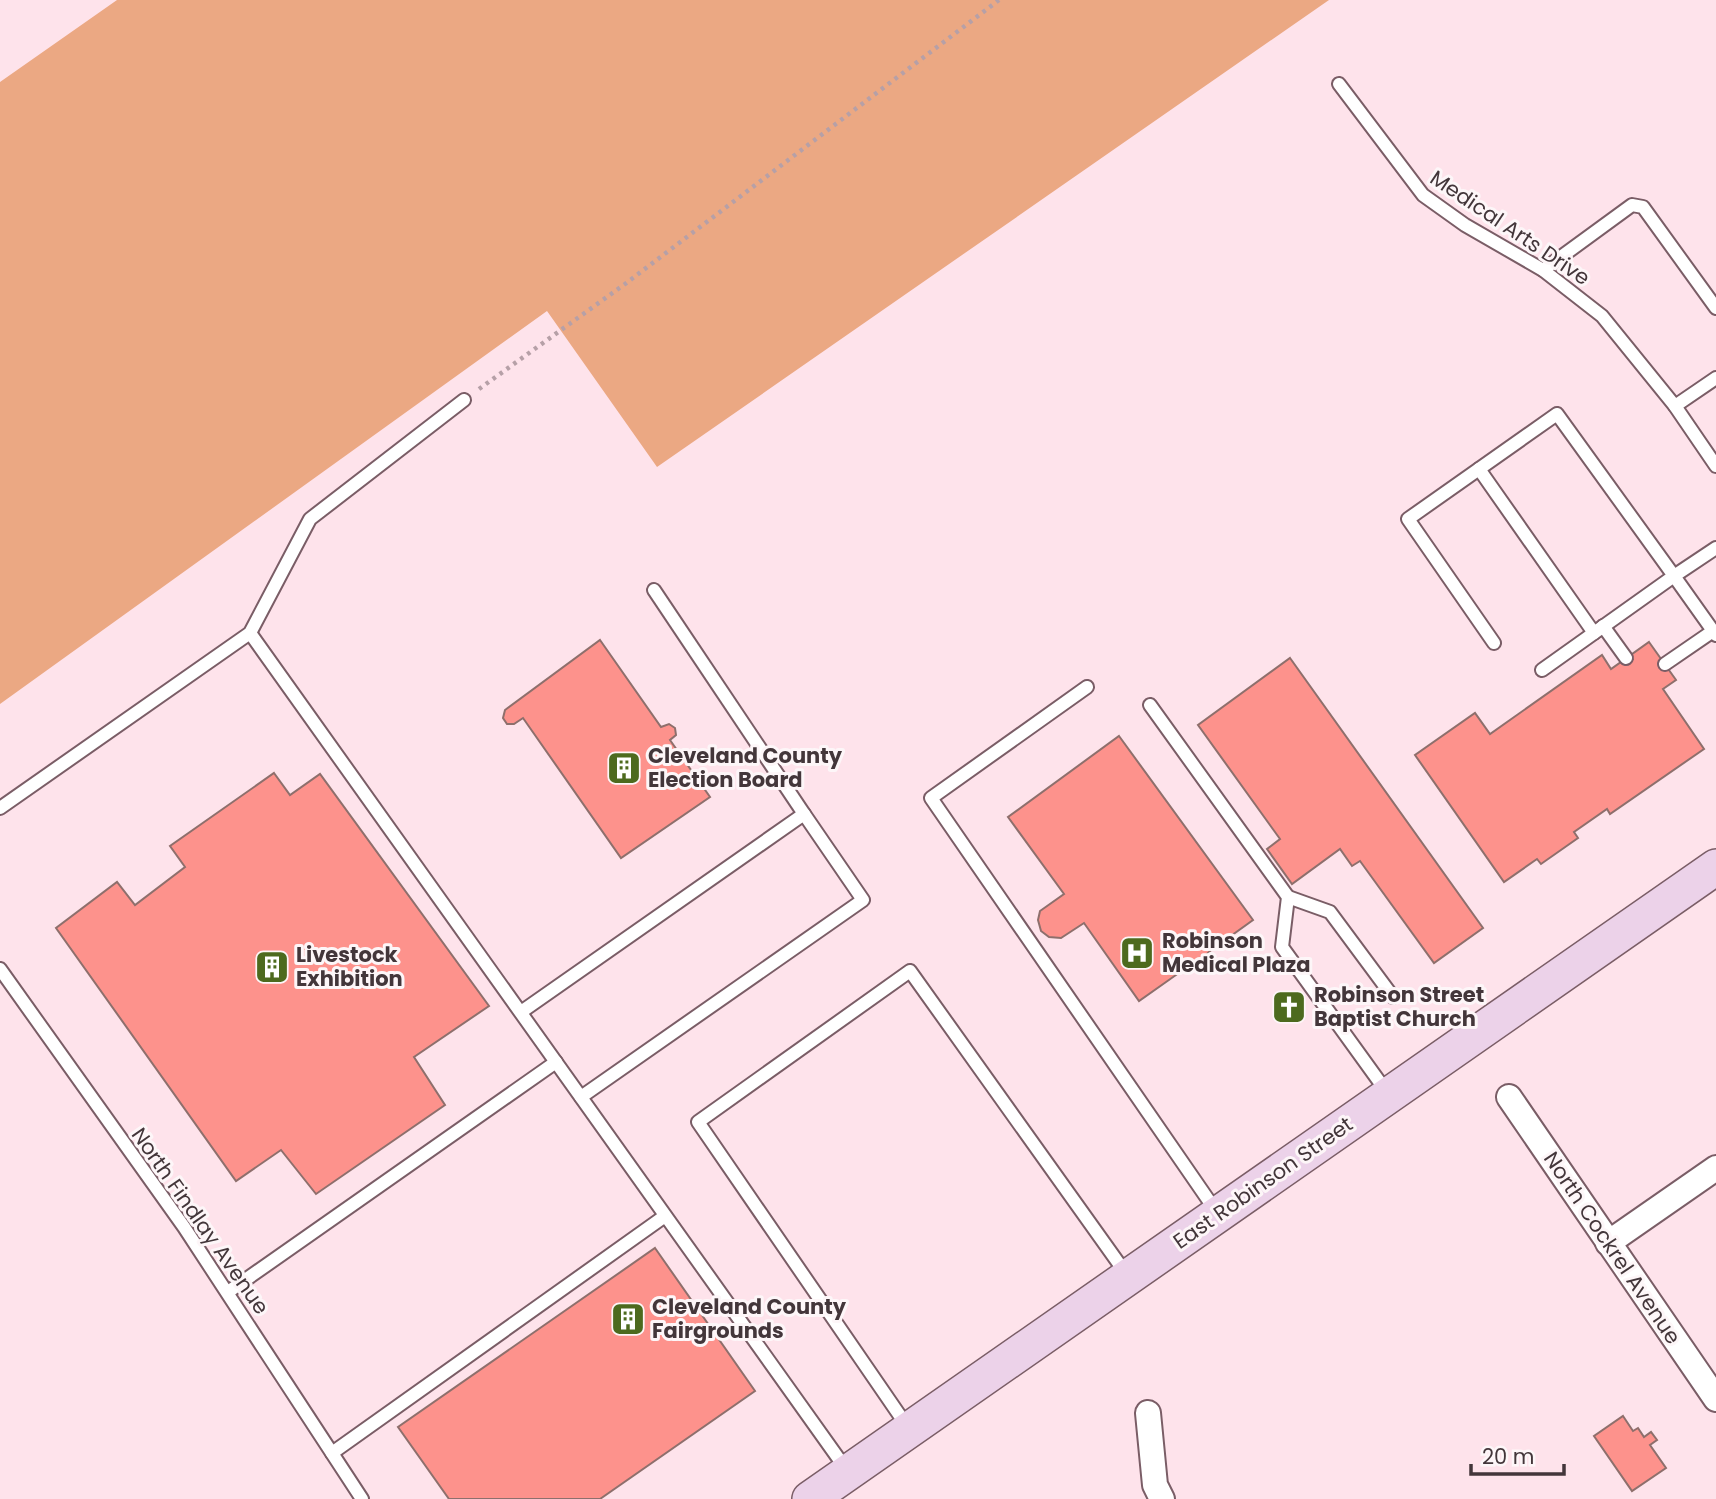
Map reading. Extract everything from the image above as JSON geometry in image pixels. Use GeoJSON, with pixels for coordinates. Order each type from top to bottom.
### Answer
{"type":"FeatureCollection","features":[{"type":"Feature","properties":{"kind":"main road","name":"East Robinson Street"},"geometry":{"type":"LineString","coordinates":[[810,1499],[1716,867]]}},
{"type":"Feature","properties":{"kind":"street","name":"North Cockrel Avenue"},"geometry":{"type":"LineString","coordinates":[[1509,1097],[1716,1399]]}},
{"type":"Feature","properties":{"kind":"street"},"geometry":{"type":"LineString","coordinates":[[1608,1244],[1716,1168]]}},
{"type":"Feature","properties":{"kind":"street"},"geometry":{"type":"LineString","coordinates":[[1148,1413],[1155,1485],[1162,1499]]}},
{"type":"Feature","properties":{"kind":"lane","name":"Medical Arts Drive"},"geometry":{"type":"LineString","coordinates":[[1339,83],[1423,195],[1465,225],[1543,270],[1602,316],[1675,406],[1716,466]]}},
{"type":"Feature","properties":{"kind":"lane"},"geometry":{"type":"LineString","coordinates":[[1543,270],[1632,205],[1643,207],[1716,308]]}},
{"type":"Feature","properties":{"kind":"lane"},"geometry":{"type":"LineString","coordinates":[[1675,406],[1716,378]]}},
{"type":"Feature","properties":{"kind":"lane"},"geometry":{"type":"LineString","coordinates":[[0,807],[250,633],[310,519],[464,400]]}},
{"type":"Feature","properties":{"kind":"lane"},"geometry":{"type":"LineString","coordinates":[[1494,643],[1408,519],[1557,414],[1715,633],[1665,664]]}},
{"type":"Feature","properties":{"kind":"lane"},"geometry":{"type":"LineString","coordinates":[[1479,469],[1599,630],[1626,658]]}},
{"type":"Feature","properties":{"kind":"lane"},"geometry":{"type":"LineString","coordinates":[[1542,670],[1716,548]]}},
{"type":"Feature","properties":{"kind":"lane"},"geometry":{"type":"LineString","coordinates":[[581,1097],[863,900],[654,590]]}},
{"type":"Feature","properties":{"kind":"lane"},"geometry":{"type":"LineString","coordinates":[[250,633],[848,1472]]}},
{"type":"Feature","properties":{"kind":"lane"},"geometry":{"type":"LineString","coordinates":[[1087,687],[931,798],[1218,1214]]}},
{"type":"Feature","properties":{"kind":"lane"},"geometry":{"type":"LineString","coordinates":[[1150,705],[1289,897],[1330,912],[1393,997]]}},
{"type":"Feature","properties":{"kind":"lane"},"geometry":{"type":"LineString","coordinates":[[520,1012],[804,814]]}},
{"type":"Feature","properties":{"kind":"lane"},"geometry":{"type":"LineString","coordinates":[[1289,897],[1282,947],[1389,1095]]}},
{"type":"Feature","properties":{"kind":"lane","name":"North Findlay Avenue"},"geometry":{"type":"LineString","coordinates":[[0,970],[228,1292],[362,1499]]}},
{"type":"Feature","properties":{"kind":"lane"},"geometry":{"type":"LineString","coordinates":[[909,1430],[698,1122],[910,971],[1128,1277]]}},
{"type":"Feature","properties":{"kind":"lane"},"geometry":{"type":"LineString","coordinates":[[228,1292],[556,1062]]}},
{"type":"Feature","properties":{"kind":"lane"},"geometry":{"type":"LineString","coordinates":[[332,1452],[666,1216]]}},
{"type":"Feature","properties":{"kind":"path"},"geometry":{"type":"LineString","coordinates":[[464,400],[625,284],[999,0]]}},
{"type":"Feature","properties":{"kind":"shaded area"},"geometry":{"type":"Polygon","coordinates":[[[117,0],[1329,0],[657,467],[547,311],[0,704],[0,82],[117,0]]]}},
{"type":"Feature","properties":{"kind":"building","name":"Cleveland County Election Board"},"geometry":{"type":"Polygon","coordinates":[[[600,640],[661,727],[669,724],[675,728],[676,735],[670,740],[710,797],[621,858],[523,718],[514,724],[507,724],[503,718],[505,710],[600,640]]]}},
{"type":"Feature","properties":{"kind":"building"},"geometry":{"type":"Polygon","coordinates":[[[1649,642],[1676,680],[1663,689],[1704,749],[1610,814],[1607,809],[1574,832],[1578,838],[1541,864],[1537,859],[1504,882],[1415,755],[1475,713],[1490,734],[1602,655],[1611,669],[1649,642]]]}},
{"type":"Feature","properties":{"kind":"building"},"geometry":{"type":"Polygon","coordinates":[[[1290,658],[1483,928],[1434,963],[1360,861],[1352,866],[1340,849],[1292,884],[1267,849],[1280,839],[1198,725],[1290,658]]]}},
{"type":"Feature","properties":{"kind":"building"},"geometry":{"type":"Polygon","coordinates":[[[1119,736],[1253,920],[1198,963],[1183,970],[1139,1001],[1084,923],[1061,938],[1049,937],[1041,931],[1038,920],[1040,911],[1064,894],[1008,817],[1119,736]]]}},
{"type":"Feature","properties":{"kind":"building","name":"Livestock Exhibition"},"geometry":{"type":"Polygon","coordinates":[[[274,773],[290,795],[320,774],[489,1006],[414,1057],[445,1105],[316,1194],[281,1150],[236,1181],[56,928],[117,882],[135,905],[185,867],[170,846],[274,773]]]}},
{"type":"Feature","properties":{"kind":"building","name":"Cleveland County Fairgrounds"},"geometry":{"type":"Polygon","coordinates":[[[655,1248],[755,1391],[600,1499],[449,1499],[398,1427],[655,1248]]]}},
{"type":"Feature","properties":{"kind":"building"},"geometry":{"type":"Polygon","coordinates":[[[1623,1416],[1633,1431],[1638,1428],[1644,1437],[1651,1432],[1657,1440],[1650,1445],[1666,1468],[1632,1491],[1594,1436],[1623,1416]]]}},
{"type":"Feature","properties":{"kind":"place","name":"Cleveland County Election Board"},"geometry":{"type":"Point","coordinates":[624,768]}},
{"type":"Feature","properties":{"kind":"place","name":"Robinson Medical Plaza"},"geometry":{"type":"Point","coordinates":[1137,953]}},
{"type":"Feature","properties":{"kind":"place","name":"Livestock Exhibition"},"geometry":{"type":"Point","coordinates":[272,967]}},
{"type":"Feature","properties":{"kind":"place","name":"Robinson Street Baptist Church"},"geometry":{"type":"Point","coordinates":[1289,1007]}},
{"type":"Feature","properties":{"kind":"place","name":"Cleveland County Fairgrounds"},"geometry":{"type":"Point","coordinates":[628,1319]}}]}
